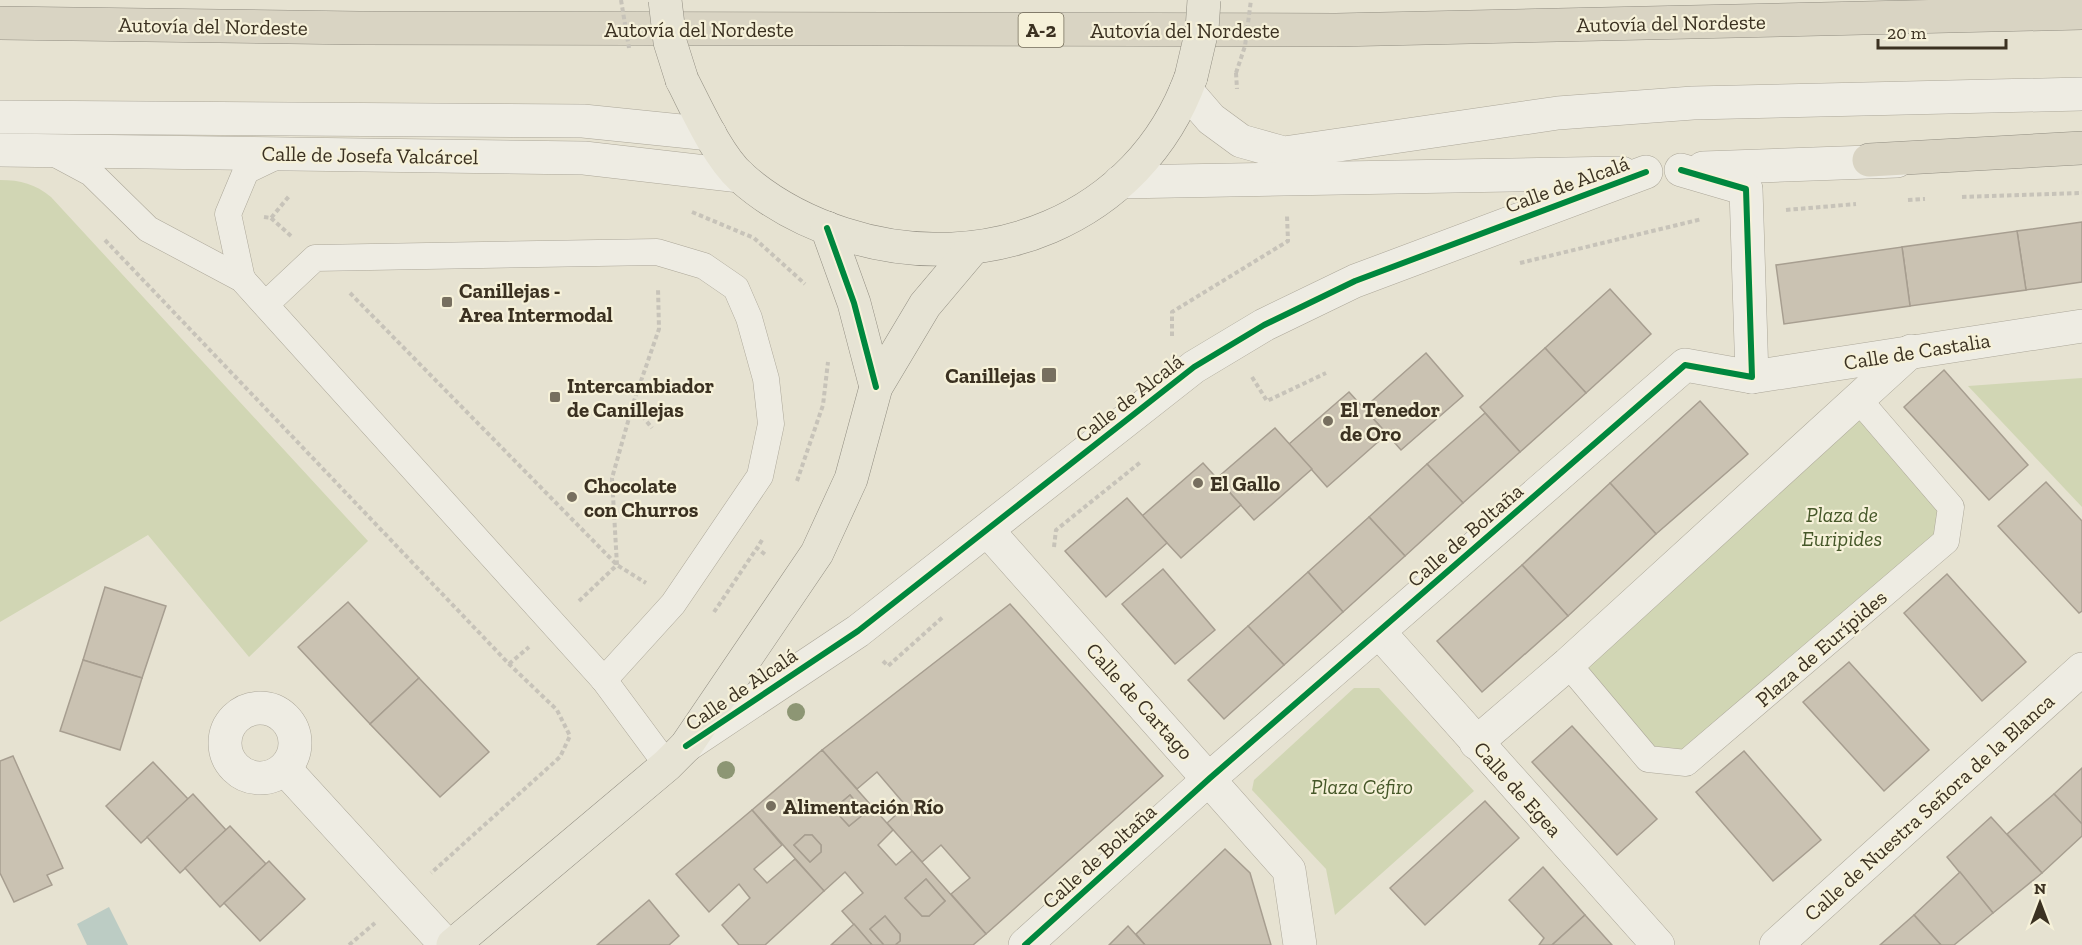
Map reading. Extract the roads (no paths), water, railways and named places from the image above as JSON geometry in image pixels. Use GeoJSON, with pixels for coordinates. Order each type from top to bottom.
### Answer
{"type":"FeatureCollection","features":[{"type":"Feature","properties":{"kind":"highway","name":"Autovía del Nordeste"},"geometry":{"type":"LineString","coordinates":[[0,23],[360,28],[1336,30],[2082,13]]}},
{"type":"Feature","properties":{"kind":"highway"},"geometry":{"type":"LineString","coordinates":[[1869,160],[2082,148]]}},
{"type":"Feature","properties":{"kind":"main road"},"geometry":{"type":"LineString","coordinates":[[664,0],[670,42],[682,80],[710,134],[740,176],[785,209],[827,228],[874,244],[923,250],[973,248],[1015,240],[1055,226],[1093,204],[1120,182],[1168,124],[1189,84],[1202,30],[1204,0]]}},
{"type":"Feature","properties":{"kind":"main road","name":"Calle de Alcalá"},"geometry":{"type":"LineString","coordinates":[[827,228],[854,303],[876,387]]}},
{"type":"Feature","properties":{"kind":"main road","name":"Calle de Alcalá"},"geometry":{"type":"LineString","coordinates":[[453,945],[676,756],[817,553],[851,479],[876,387],[925,305],[973,248]]}},
{"type":"Feature","properties":{"kind":"street"},"geometry":{"type":"LineString","coordinates":[[1189,84],[1211,119],[1241,141],[1284,153],[1558,113],[1693,103],[2082,94]]}},
{"type":"Feature","properties":{"kind":"street","name":"Calle de Josefa Valcárcel"},"geometry":{"type":"LineString","coordinates":[[0,117],[583,121],[710,134]]}},
{"type":"Feature","properties":{"kind":"street","name":"Calle de Josefa Valcárcel"},"geometry":{"type":"LineString","coordinates":[[0,150],[584,158],[740,176]]}},
{"type":"Feature","properties":{"kind":"street","name":"Calle de Alcalá"},"geometry":{"type":"LineString","coordinates":[[1120,182],[1646,172],[1869,160],[2082,162]]}},
{"type":"Feature","properties":{"kind":"street"},"geometry":{"type":"LineString","coordinates":[[1681,170],[1746,189],[1752,377]]}},
{"type":"Feature","properties":{"kind":"street","name":"Calle de Alcalá"},"geometry":{"type":"LineString","coordinates":[[676,756],[858,631],[1194,367],[1264,325],[1355,281],[1646,172]]}},
{"type":"Feature","properties":{"kind":"street","name":"Calle de Castalia"},"geometry":{"type":"LineString","coordinates":[[1752,377],[2082,326]]}},
{"type":"Feature","properties":{"kind":"street"},"geometry":{"type":"LineString","coordinates":[[1476,743],[1568,664],[1911,351]]}},
{"type":"Feature","properties":{"kind":"street","name":"Calle de Boltaña"},"geometry":{"type":"LineString","coordinates":[[1025,945],[1210,778],[1685,365],[1752,377]]}},
{"type":"Feature","properties":{"kind":"street","name":"Calle de Cartago"},"geometry":{"type":"LineString","coordinates":[[988,531],[1210,778],[1289,870],[1300,945]]}},
{"type":"Feature","properties":{"kind":"street","name":"Calle de Egea"},"geometry":{"type":"LineString","coordinates":[[1379,632],[1658,945]]}},
{"type":"Feature","properties":{"kind":"street","name":"Calle de Nuestra Señora de la Blanca"},"geometry":{"type":"LineString","coordinates":[[1776,945],[2082,669]]}},
{"type":"Feature","properties":{"kind":"street"},"geometry":{"type":"LineString","coordinates":[[285,769],[446,945]]}},
{"type":"Feature","properties":{"kind":"lane"},"geometry":{"type":"LineString","coordinates":[[50,151],[91,173],[148,229],[242,279],[604,680],[676,756]]}},
{"type":"Feature","properties":{"kind":"lane"},"geometry":{"type":"LineString","coordinates":[[242,279],[228,214],[246,171],[282,154]]}},
{"type":"Feature","properties":{"kind":"lane"},"geometry":{"type":"LineString","coordinates":[[266,304],[315,258],[657,252],[704,266],[736,288],[749,318],[766,379],[771,424],[760,476],[673,604],[604,680]]}},
{"type":"Feature","properties":{"kind":"lane","name":"Plaza de Eurípides"},"geometry":{"type":"LineString","coordinates":[[1568,664],[1648,759],[1686,763],[1946,541],[1951,507],[1859,400]]}},
{"type":"Feature","properties":{"kind":"place","name":"Canillejas - Area Intermodal"},"geometry":{"type":"Point","coordinates":[447,302]}},
{"type":"Feature","properties":{"kind":"place","name":"Canillejas"},"geometry":{"type":"Point","coordinates":[1049,375]}},
{"type":"Feature","properties":{"kind":"place","name":"Intercambiador de Canillejas"},"geometry":{"type":"Point","coordinates":[555,397]}},
{"type":"Feature","properties":{"kind":"place","name":"El Tenedor de Oro"},"geometry":{"type":"Point","coordinates":[1328,421]}},
{"type":"Feature","properties":{"kind":"place","name":"El Gallo"},"geometry":{"type":"Point","coordinates":[1198,483]}},
{"type":"Feature","properties":{"kind":"place","name":"Chocolate con Churros"},"geometry":{"type":"Point","coordinates":[572,497]}},
{"type":"Feature","properties":{"kind":"place","name":"Alimentación Río"},"geometry":{"type":"Point","coordinates":[771,806]}},
{"type":"Feature","properties":{"kind":"park label","name":"Plaza de Euripides"},"geometry":{"type":"Point","coordinates":[1842,526]}},
{"type":"Feature","properties":{"kind":"park label","name":"Plaza Céfiro"},"geometry":{"type":"Point","coordinates":[1362,786]}}]}
